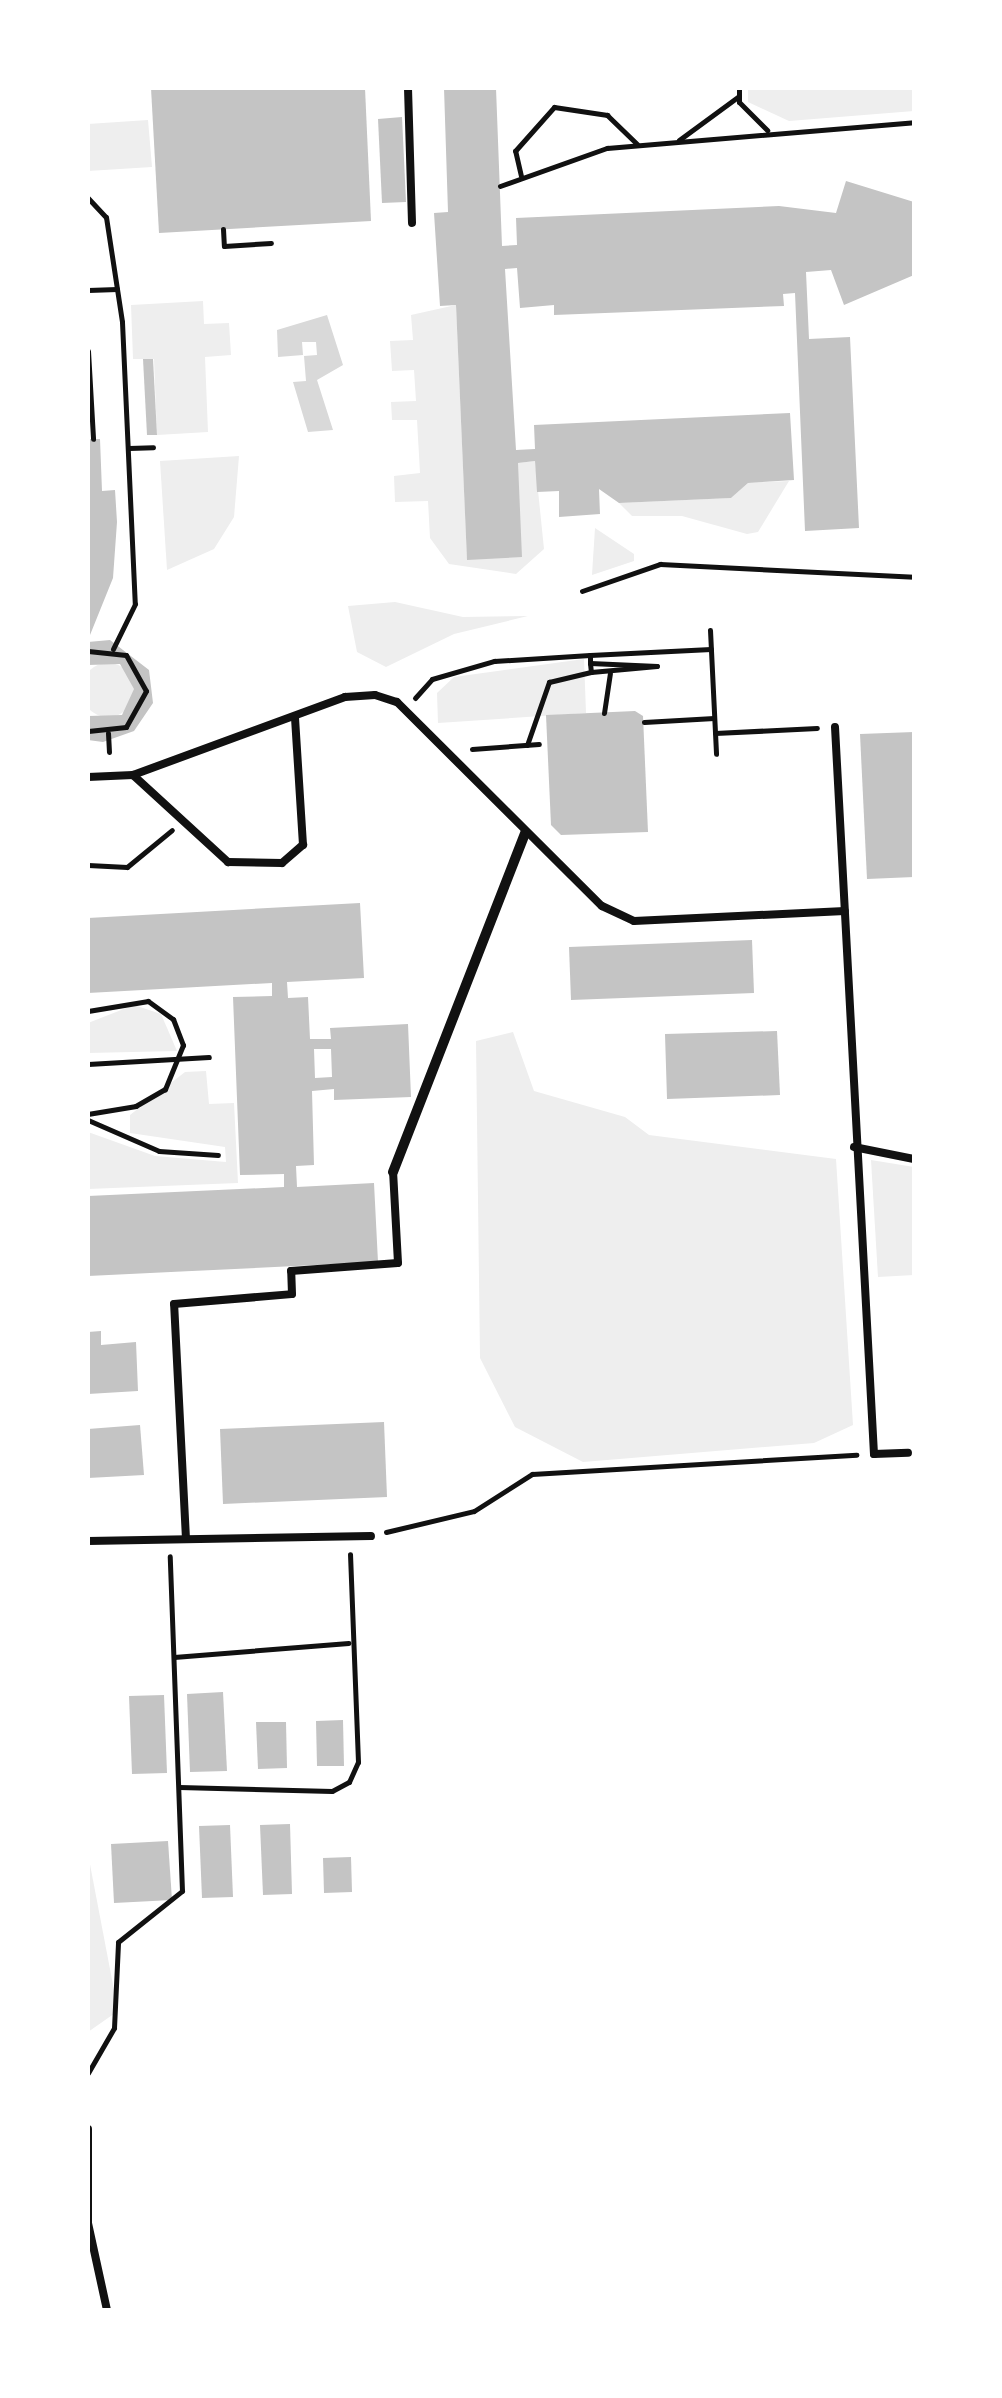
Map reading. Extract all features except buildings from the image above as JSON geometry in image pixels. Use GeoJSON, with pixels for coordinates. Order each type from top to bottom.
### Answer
{"type":"FeatureCollection","features":[{"type":"Feature","properties":{"kind":"street"},"geometry":{"type":"LineString","coordinates":[[393,1172],[525,833]]}},
{"type":"Feature","properties":{"kind":"lane"},"geometry":{"type":"LineString","coordinates":[[408,88],[412,224]]}},
{"type":"Feature","properties":{"kind":"lane"},"geometry":{"type":"LineString","coordinates":[[88,776],[133,775],[345,697],[396,702],[602,906],[634,921],[845,911]]}},
{"type":"Feature","properties":{"kind":"lane"},"geometry":{"type":"LineString","coordinates":[[133,775],[228,862],[282,863],[303,845],[295,718]]}},
{"type":"Feature","properties":{"kind":"lane"},"geometry":{"type":"LineString","coordinates":[[835,727],[854,1147],[874,1454],[908,1453]]}},
{"type":"Feature","properties":{"kind":"lane"},"geometry":{"type":"LineString","coordinates":[[854,1147],[914,1158]]}},
{"type":"Feature","properties":{"kind":"lane"},"geometry":{"type":"LineString","coordinates":[[186,1540],[174,1304],[292,1294],[291,1271],[398,1263],[393,1172]]}},
{"type":"Feature","properties":{"kind":"lane"},"geometry":{"type":"LineString","coordinates":[[88,1542],[371,1536]]}},
{"type":"Feature","properties":{"kind":"lane"},"geometry":{"type":"LineString","coordinates":[[88,2129],[88,2223],[108,2310]]}},
{"type":"Feature","properties":{"kind":"path"},"geometry":{"type":"LineString","coordinates":[[738,88],[738,96],[770,132]]}},
{"type":"Feature","properties":{"kind":"path"},"geometry":{"type":"LineString","coordinates":[[676,141],[738,96]]}},
{"type":"Feature","properties":{"kind":"path"},"geometry":{"type":"LineString","coordinates":[[521,176],[515,151],[554,106],[607,114],[638,145]]}},
{"type":"Feature","properties":{"kind":"path"},"geometry":{"type":"LineString","coordinates":[[500,186],[521,176],[638,145],[914,122]]}},
{"type":"Feature","properties":{"kind":"path"},"geometry":{"type":"LineString","coordinates":[[88,198],[106,218],[117,289],[129,448],[135,604],[113,649]]}},
{"type":"Feature","properties":{"kind":"path"},"geometry":{"type":"LineString","coordinates":[[223,229],[224,246],[272,244]]}},
{"type":"Feature","properties":{"kind":"path"},"geometry":{"type":"LineString","coordinates":[[88,290],[117,289]]}},
{"type":"Feature","properties":{"kind":"path"},"geometry":{"type":"LineString","coordinates":[[88,351],[93,439]]}},
{"type":"Feature","properties":{"kind":"path"},"geometry":{"type":"LineString","coordinates":[[129,448],[153,447]]}},
{"type":"Feature","properties":{"kind":"path"},"geometry":{"type":"LineString","coordinates":[[582,591],[660,564],[914,576]]}},
{"type":"Feature","properties":{"kind":"path"},"geometry":{"type":"LineString","coordinates":[[710,630],[716,754]]}},
{"type":"Feature","properties":{"kind":"path"},"geometry":{"type":"LineString","coordinates":[[88,651],[113,649],[137,664],[146,691],[137,717],[108,733],[88,731]]}},
{"type":"Feature","properties":{"kind":"path"},"geometry":{"type":"LineString","coordinates":[[421,716],[414,698],[464,665],[711,649]]}},
{"type":"Feature","properties":{"kind":"path"},"geometry":{"type":"LineString","coordinates":[[590,659],[591,672]]}},
{"type":"Feature","properties":{"kind":"path"},"geometry":{"type":"LineString","coordinates":[[527,746],[549,682],[657,662],[590,659]]}},
{"type":"Feature","properties":{"kind":"path"},"geometry":{"type":"LineString","coordinates":[[604,713],[610,672]]}},
{"type":"Feature","properties":{"kind":"path"},"geometry":{"type":"LineString","coordinates":[[644,722],[714,718]]}},
{"type":"Feature","properties":{"kind":"path"},"geometry":{"type":"LineString","coordinates":[[714,733],[805,728]]}},
{"type":"Feature","properties":{"kind":"path"},"geometry":{"type":"LineString","coordinates":[[108,733],[109,752]]}},
{"type":"Feature","properties":{"kind":"path"},"geometry":{"type":"LineString","coordinates":[[458,750],[538,744]]}},
{"type":"Feature","properties":{"kind":"path"},"geometry":{"type":"LineString","coordinates":[[88,865],[127,867],[182,822]]}},
{"type":"Feature","properties":{"kind":"path"},"geometry":{"type":"LineString","coordinates":[[88,1011],[126,999],[164,1008],[180,1030],[182,1059],[164,1088],[136,1106],[88,1117]]}},
{"type":"Feature","properties":{"kind":"path"},"geometry":{"type":"LineString","coordinates":[[88,1064],[209,1058]]}},
{"type":"Feature","properties":{"kind":"path"},"geometry":{"type":"LineString","coordinates":[[88,1117],[158,1151],[218,1155]]}},
{"type":"Feature","properties":{"kind":"path"},"geometry":{"type":"LineString","coordinates":[[371,1536],[474,1510],[532,1474],[874,1454]]}},
{"type":"Feature","properties":{"kind":"path"},"geometry":{"type":"LineString","coordinates":[[179,1788],[332,1791],[348,1782],[358,1762],[348,1643],[350,1536]]}},
{"type":"Feature","properties":{"kind":"path"},"geometry":{"type":"LineString","coordinates":[[88,2073],[114,2028],[118,1942],[182,1891],[172,1580]]}},
{"type":"Feature","properties":{"kind":"path"},"geometry":{"type":"LineString","coordinates":[[174,1657],[348,1643]]}},
{"type":"Feature","properties":{"kind":"shaded area"},"geometry":{"type":"Polygon","coordinates":[[[748,88],[914,88],[914,111],[789,121],[748,102],[748,88]]]}},
{"type":"Feature","properties":{"kind":"shaded area"},"geometry":{"type":"Polygon","coordinates":[[[148,120],[152,167],[88,171],[88,124],[148,120]]]}},
{"type":"Feature","properties":{"kind":"shaded area"},"geometry":{"type":"Polygon","coordinates":[[[203,301],[204,324],[229,323],[231,355],[205,357],[208,432],[157,435],[154,359],[133,359],[131,305],[203,301]]]}},
{"type":"Feature","properties":{"kind":"shaded area"},"geometry":{"type":"Polygon","coordinates":[[[456,305],[467,559],[518,463],[535,461],[544,549],[516,574],[449,564],[430,538],[428,501],[395,502],[394,476],[420,473],[417,420],[392,420],[391,402],[416,401],[414,370],[392,371],[390,341],[413,340],[411,315],[456,305]]]}},
{"type":"Feature","properties":{"kind":"shaded area"},"geometry":{"type":"Polygon","coordinates":[[[327,315],[343,365],[317,380],[333,430],[308,432],[293,382],[306,381],[304,356],[317,355],[316,342],[302,342],[303,355],[278,357],[277,330],[327,315]]]}},
{"type":"Feature","properties":{"kind":"shaded area"},"geometry":{"type":"Polygon","coordinates":[[[239,456],[234,517],[214,549],[167,570],[160,461],[239,456]]]}},
{"type":"Feature","properties":{"kind":"shaded area"},"geometry":{"type":"Polygon","coordinates":[[[789,481],[758,532],[747,534],[682,516],[632,516],[619,503],[731,498],[748,483],[789,481]]]}},
{"type":"Feature","properties":{"kind":"shaded area"},"geometry":{"type":"Polygon","coordinates":[[[595,528],[634,554],[634,561],[592,575],[595,528]]]}},
{"type":"Feature","properties":{"kind":"shaded area"},"geometry":{"type":"Polygon","coordinates":[[[395,602],[463,617],[528,616],[454,634],[386,667],[357,652],[348,606],[395,602]]]}},
{"type":"Feature","properties":{"kind":"shaded area"},"geometry":{"type":"Polygon","coordinates":[[[584,659],[586,713],[438,723],[437,693],[454,677],[584,659]]]}},
{"type":"Feature","properties":{"kind":"shaded area"},"geometry":{"type":"Polygon","coordinates":[[[108,663],[127,671],[135,690],[127,709],[108,717],[89,709],[81,690],[89,671],[108,663]]]}},
{"type":"Feature","properties":{"kind":"shaded area"},"geometry":{"type":"Polygon","coordinates":[[[134,1005],[161,1014],[177,1051],[88,1053],[88,1023],[134,1005]]]}},
{"type":"Feature","properties":{"kind":"shaded area"},"geometry":{"type":"Polygon","coordinates":[[[513,1032],[534,1091],[625,1117],[649,1135],[836,1159],[853,1425],[814,1443],[583,1462],[515,1427],[480,1358],[476,1041],[513,1032]]]}},
{"type":"Feature","properties":{"kind":"shaded area"},"geometry":{"type":"Polygon","coordinates":[[[206,1071],[209,1104],[234,1103],[238,1183],[88,1189],[88,1132],[155,1156],[226,1162],[225,1147],[130,1133],[130,1115],[185,1072],[206,1071]]]}},
{"type":"Feature","properties":{"kind":"shaded area"},"geometry":{"type":"Polygon","coordinates":[[[871,1160],[914,1167],[914,1275],[878,1277],[871,1160]]]}},
{"type":"Feature","properties":{"kind":"shaded area"},"geometry":{"type":"Polygon","coordinates":[[[88,1854],[118,2011],[88,2032],[88,1854]]]}}]}
